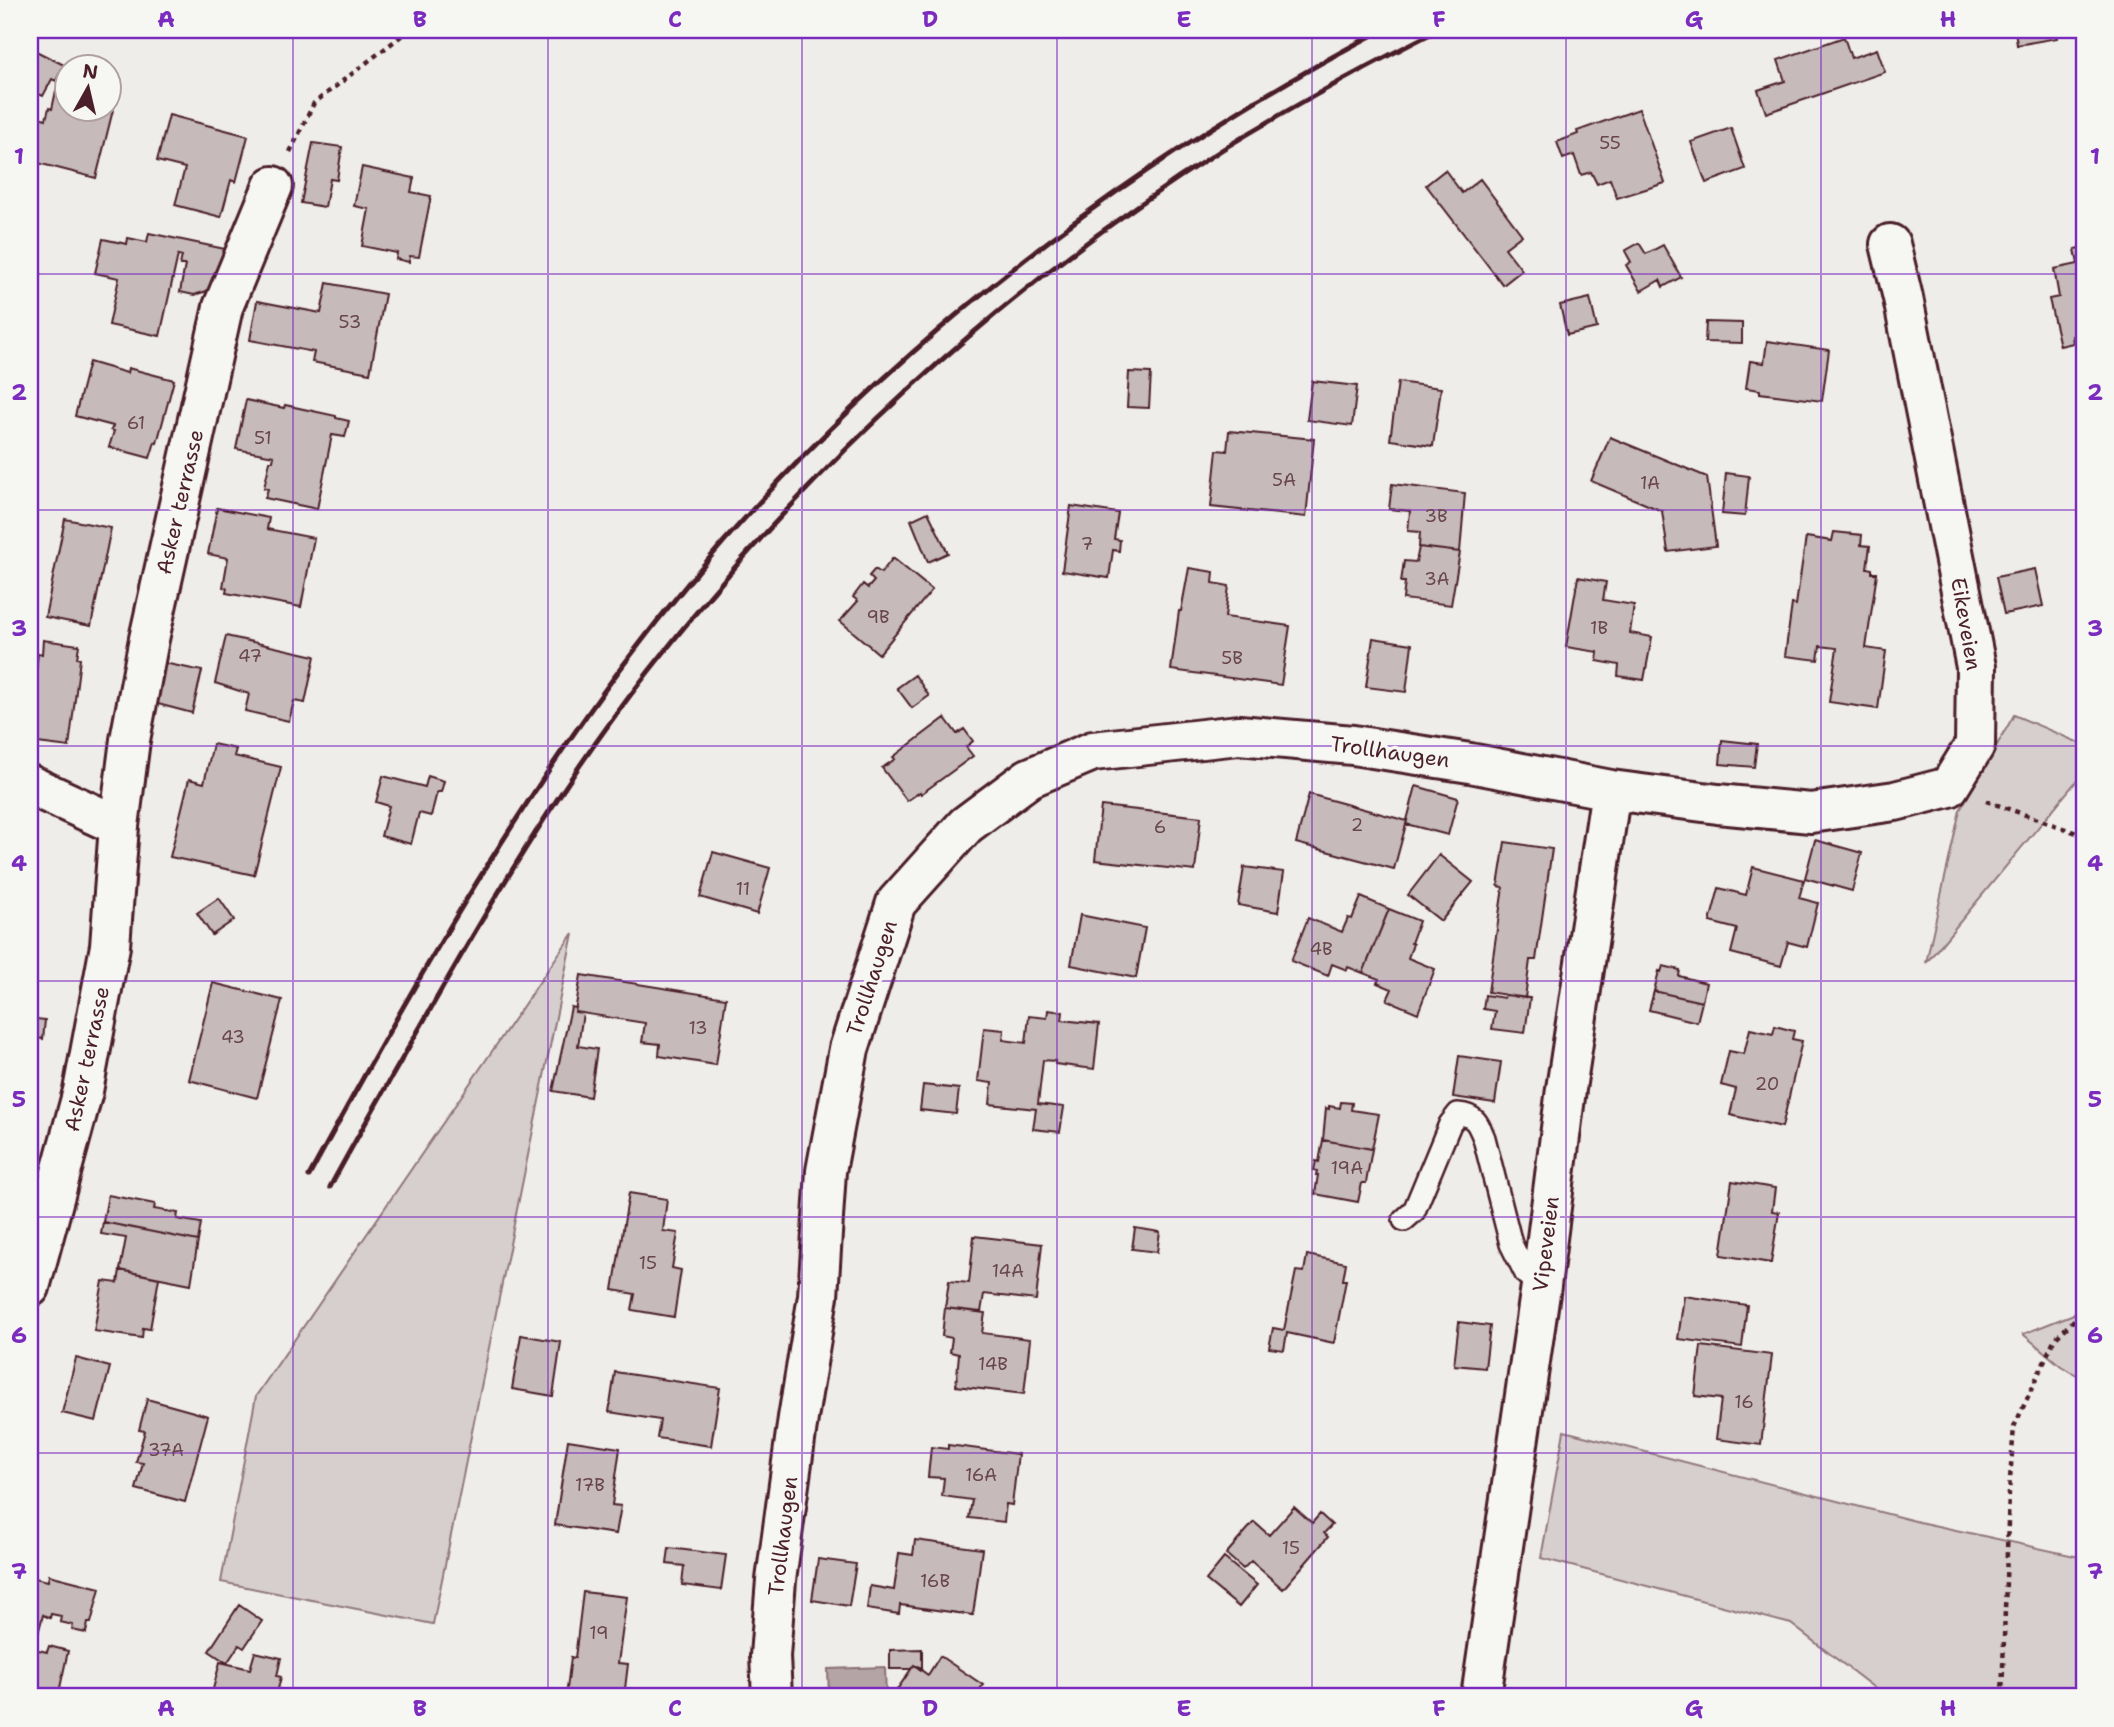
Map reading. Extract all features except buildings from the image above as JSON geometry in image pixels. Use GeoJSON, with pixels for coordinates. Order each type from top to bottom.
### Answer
{"type":"FeatureCollection","features":[{"type":"Feature","properties":{"kind":"street","name":"Asker terrasse"},"geometry":{"type":"LineString","coordinates":[[30,1287],[83,1091],[110,946],[119,826],[130,740],[149,639],[223,307],[273,186]]}},
{"type":"Feature","properties":{"kind":"street","name":"Eikeveien"},"geometry":{"type":"LineString","coordinates":[[1890,244],[1976,667],[1975,745],[1949,787]]}},
{"type":"Feature","properties":{"kind":"street","name":"Trollhaugen"},"geometry":{"type":"LineString","coordinates":[[772,1697],[770,1656],[776,1580],[818,1296],[826,1171],[849,1049],[896,903],[966,825],[1029,778],[1093,751],[1239,735],[1353,745],[1470,763],[1611,790]]}},
{"type":"Feature","properties":{"kind":"street"},"geometry":{"type":"LineString","coordinates":[[30,785],[119,826]]}},
{"type":"Feature","properties":{"kind":"street"},"geometry":{"type":"LineString","coordinates":[[1611,790],[1811,813],[1895,802],[1949,787]]}},
{"type":"Feature","properties":{"kind":"street","name":"Vipeveien"},"geometry":{"type":"LineString","coordinates":[[1481,1697],[1541,1286],[1566,1089],[1611,790]]}},
{"type":"Feature","properties":{"kind":"lane"},"geometry":{"type":"LineString","coordinates":[[1404,1220],[1414,1211],[1450,1124],[1458,1114],[1468,1115],[1477,1121],[1484,1138],[1511,1244],[1526,1273],[1541,1286]]}},
{"type":"Feature","properties":{"kind":"path"},"geometry":{"type":"LineString","coordinates":[[273,186],[314,103],[409,30]]}},
{"type":"Feature","properties":{"kind":"path"},"geometry":{"type":"LineString","coordinates":[[1949,787],[2077,833]]}},
{"type":"Feature","properties":{"kind":"path"},"geometry":{"type":"LineString","coordinates":[[2002,1697],[2008,1492],[2014,1427],[2054,1340],[2084,1310]]}},
{"type":"Feature","properties":{"kind":"shaded area"},"geometry":{"type":"Polygon","coordinates":[[[2014,715],[2084,745],[2084,772],[1926,963],[1960,810],[2014,715]]]}},
{"type":"Feature","properties":{"kind":"shaded area"},"geometry":{"type":"Polygon","coordinates":[[[573,933],[433,1624],[221,1582],[256,1396],[573,933]]]}},
{"type":"Feature","properties":{"kind":"shaded area"},"geometry":{"type":"Polygon","coordinates":[[[2084,1310],[2084,1379],[2061,1366],[2023,1334],[2084,1310]]]}},
{"type":"Feature","properties":{"kind":"shaded area"},"geometry":{"type":"Polygon","coordinates":[[[1564,1431],[1919,1522],[2084,1558],[2084,1697],[1886,1697],[1791,1624],[1541,1558],[1564,1431]]]}},
{"type":"Feature","properties":{"kind":"shaded area"},"geometry":{"type":"Polygon","coordinates":[[[885,1667],[886,1697],[829,1697],[828,1669],[885,1667]]]}},
{"type":"Feature","properties":{"kind":"railway"},"geometry":{"type":"LineString","coordinates":[[309,1176],[457,914],[580,725],[624,664],[702,567],[786,474],[874,387],[968,305],[1066,228],[1168,157],[1274,91],[1382,30]]}},
{"type":"Feature","properties":{"kind":"railway"},"geometry":{"type":"LineString","coordinates":[[330,1187],[484,916],[563,791],[649,671],[775,523],[843,452],[914,385],[987,321],[1063,260],[1223,149],[1329,87],[1438,30]]}}]}
